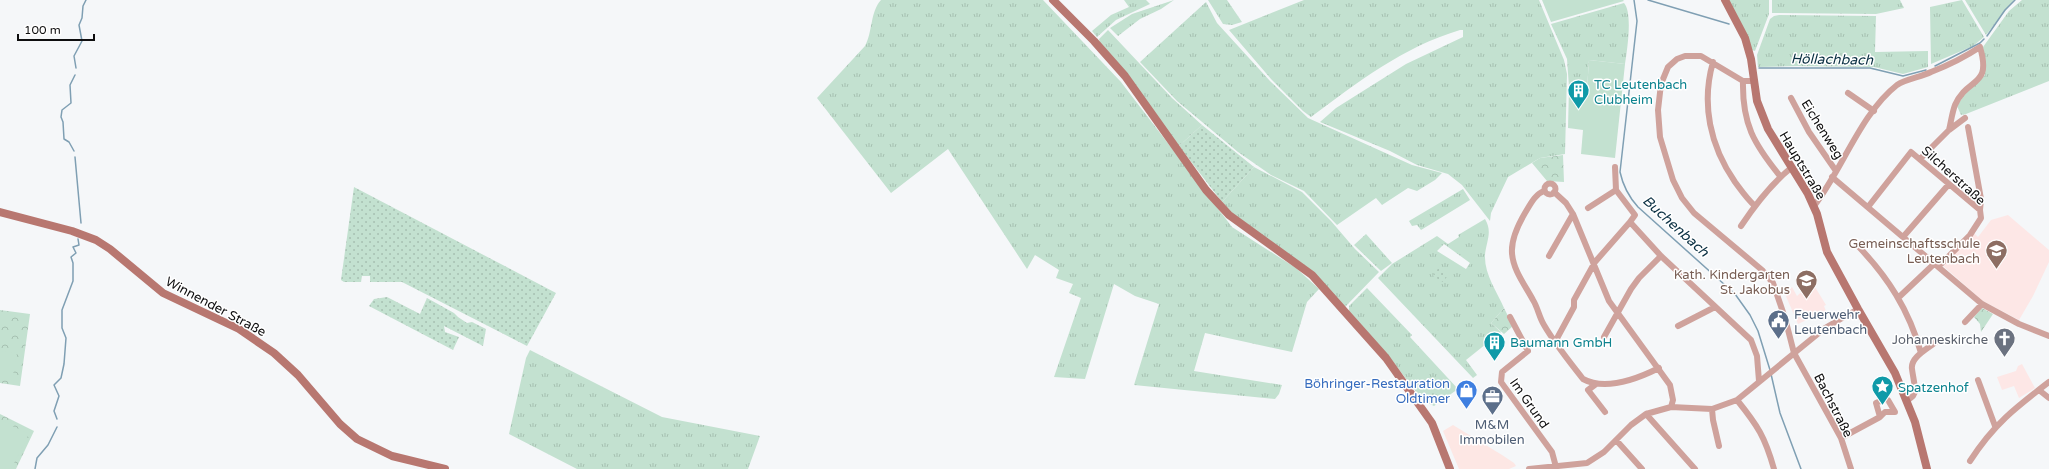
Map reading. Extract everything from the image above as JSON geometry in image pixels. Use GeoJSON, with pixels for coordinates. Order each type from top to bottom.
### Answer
{"type":"FeatureCollection","features":[{"type":"Feature","properties":{"kind":"main road"},"geometry":{"type":"LineString","coordinates":[[1053,0],[1094,41],[1125,76],[1206,190],[1229,215],[1312,275],[1386,358],[1432,423],[1450,469]]}},
{"type":"Feature","properties":{"kind":"main road","name":"Hauptstraße"},"geometry":{"type":"LineString","coordinates":[[1725,0],[1745,38],[1751,59],[1757,101],[1766,124],[1814,206],[1827,252],[1858,310],[1895,373],[1915,422],[1927,469]]}},
{"type":"Feature","properties":{"kind":"main road","name":"Winnender Straße"},"geometry":{"type":"LineString","coordinates":[[0,212],[72,231],[96,240],[110,249],[163,292],[185,305],[239,329],[274,353],[298,375],[332,416],[357,439],[392,456],[445,469]]}},
{"type":"Feature","properties":{"kind":"street"},"geometry":{"type":"LineString","coordinates":[[1814,206],[1874,111],[1888,95],[1902,82],[1940,69],[1980,47],[1984,66],[1983,74],[1965,90],[1955,105],[1950,130]]}},
{"type":"Feature","properties":{"kind":"street","name":"Bachstraße"},"geometry":{"type":"LineString","coordinates":[[1743,81],[1701,56],[1693,55],[1677,59],[1668,67],[1661,84],[1658,110],[1660,137],[1665,157],[1673,180],[1682,198],[1694,213],[1769,277],[1777,292],[1794,353],[1841,438],[1851,469]]}},
{"type":"Feature","properties":{"kind":"street"},"geometry":{"type":"LineString","coordinates":[[1713,62],[1708,88],[1711,132],[1725,168],[1754,206]]}},
{"type":"Feature","properties":{"kind":"street"},"geometry":{"type":"LineString","coordinates":[[1754,81],[1743,81],[1743,96],[1749,128],[1753,139],[1780,176]]}},
{"type":"Feature","properties":{"kind":"street"},"geometry":{"type":"LineString","coordinates":[[1848,93],[1874,111]]}},
{"type":"Feature","properties":{"kind":"street","name":"Eichenweg"},"geometry":{"type":"LineString","coordinates":[[1791,98],[1809,132],[1836,171]]}},
{"type":"Feature","properties":{"kind":"street"},"geometry":{"type":"LineString","coordinates":[[1920,159],[1950,130],[1965,118]]}},
{"type":"Feature","properties":{"kind":"street"},"geometry":{"type":"LineString","coordinates":[[1898,298],[1970,235],[1981,213],[1981,199],[1968,127]]}},
{"type":"Feature","properties":{"kind":"street","name":"Silcherstraße"},"geometry":{"type":"LineString","coordinates":[[1868,207],[1911,152],[1981,213]]}},
{"type":"Feature","properties":{"kind":"street"},"geometry":{"type":"LineString","coordinates":[[1555,342],[1572,310],[1574,300],[1594,262],[1635,215],[1616,190],[1615,167]]}},
{"type":"Feature","properties":{"kind":"street"},"geometry":{"type":"LineString","coordinates":[[1741,226],[1754,206],[1780,176],[1791,168]]}},
{"type":"Feature","properties":{"kind":"street"},"geometry":{"type":"LineString","coordinates":[[1832,177],[1982,304],[2019,324],[2049,336]]}},
{"type":"Feature","properties":{"kind":"street"},"geometry":{"type":"LineString","coordinates":[[1544,191],[1545,185],[1550,183],[1555,186],[1554,192]]}},
{"type":"Feature","properties":{"kind":"street"},"geometry":{"type":"LineString","coordinates":[[1903,237],[1949,184]]}},
{"type":"Feature","properties":{"kind":"street"},"geometry":{"type":"LineString","coordinates":[[1588,208],[1616,190]]}},
{"type":"Feature","properties":{"kind":"street"},"geometry":{"type":"LineString","coordinates":[[1554,192],[1548,194],[1544,191],[1539,192],[1520,222],[1513,239],[1513,262],[1520,278],[1538,309],[1540,317],[1555,342],[1583,379],[1596,384],[1615,383],[1636,378],[1658,368]]}},
{"type":"Feature","properties":{"kind":"street"},"geometry":{"type":"LineString","coordinates":[[1554,192],[1566,203],[1573,214],[1609,301],[1617,314],[1658,368],[1672,392],[1671,407]]}},
{"type":"Feature","properties":{"kind":"street"},"geometry":{"type":"LineString","coordinates":[[1549,256],[1573,214]]}},
{"type":"Feature","properties":{"kind":"street"},"geometry":{"type":"LineString","coordinates":[[1630,222],[1661,256],[1751,340],[1757,356],[1759,381]]}},
{"type":"Feature","properties":{"kind":"street"},"geometry":{"type":"LineString","coordinates":[[1857,245],[1880,270],[1898,298],[1916,336],[1921,353]]}},
{"type":"Feature","properties":{"kind":"street"},"geometry":{"type":"LineString","coordinates":[[1604,337],[1639,278],[1661,256]]}},
{"type":"Feature","properties":{"kind":"street"},"geometry":{"type":"LineString","coordinates":[[1965,322],[1982,304]]}},
{"type":"Feature","properties":{"kind":"street"},"geometry":{"type":"LineString","coordinates":[[1678,326],[1715,307]]}},
{"type":"Feature","properties":{"kind":"street"},"geometry":{"type":"LineString","coordinates":[[1529,469],[1589,466],[1636,420],[1646,414],[1671,407],[1712,409],[1737,400],[1825,328],[1858,310]]}},
{"type":"Feature","properties":{"kind":"street","name":"Im Grund"},"geometry":{"type":"LineString","coordinates":[[1510,317],[1528,352],[1502,372],[1501,382],[1552,452],[1554,468]]}},
{"type":"Feature","properties":{"kind":"street"},"geometry":{"type":"LineString","coordinates":[[1907,401],[1914,396],[1915,392],[1911,367],[1921,353],[1937,341]]}},
{"type":"Feature","properties":{"kind":"street"},"geometry":{"type":"LineString","coordinates":[[1978,380],[1996,426]]}},
{"type":"Feature","properties":{"kind":"street"},"geometry":{"type":"LineString","coordinates":[[1970,461],[1983,441],[1996,426],[2049,382]]}},
{"type":"Feature","properties":{"kind":"street"},"geometry":{"type":"LineString","coordinates":[[1596,384],[1588,390],[1605,412]]}},
{"type":"Feature","properties":{"kind":"street"},"geometry":{"type":"LineString","coordinates":[[2039,390],[2049,398]]}},
{"type":"Feature","properties":{"kind":"street"},"geometry":{"type":"LineString","coordinates":[[1737,400],[1750,414],[1761,432],[1774,469]]}},
{"type":"Feature","properties":{"kind":"street"},"geometry":{"type":"LineString","coordinates":[[1712,409],[1719,446]]}},
{"type":"Feature","properties":{"kind":"street"},"geometry":{"type":"LineString","coordinates":[[1646,414],[1695,469]]}},
{"type":"Feature","properties":{"kind":"street"},"geometry":{"type":"LineString","coordinates":[[1841,438],[1880,418]]}},
{"type":"Feature","properties":{"kind":"street"},"geometry":{"type":"LineString","coordinates":[[1616,440],[1642,469]]}},
{"type":"Feature","properties":{"kind":"shaded area","name":"Gemeinschaftsschule Leutenbach"},"geometry":{"type":"Polygon","coordinates":[[[2008,215],[2049,250],[2049,262],[2033,296],[2019,320],[1983,301],[1943,266],[1974,233],[1978,237],[1991,220],[2008,215]]]}},
{"type":"Feature","properties":{"kind":"shaded area","name":"Kath. Kindergarten St. Jakobus"},"geometry":{"type":"Polygon","coordinates":[[[1812,282],[1826,305],[1824,306],[1826,311],[1798,324],[1785,294],[1792,287],[1797,296],[1812,282]]]}},
{"type":"Feature","properties":{"kind":"shaded area"},"geometry":{"type":"Polygon","coordinates":[[[2022,364],[2035,388],[2019,398],[2014,386],[2002,390],[1997,377],[2016,371],[2018,366],[2022,364]]]}},
{"type":"Feature","properties":{"kind":"shaded area"},"geometry":{"type":"Polygon","coordinates":[[[1453,425],[1502,455],[1516,466],[1509,469],[1459,469],[1443,431],[1453,425]]]}},
{"type":"Feature","properties":{"kind":"green space"},"geometry":{"type":"Polygon","coordinates":[[[881,0],[1043,0],[1121,82],[1232,227],[1296,268],[1319,289],[1307,302],[1292,352],[1205,333],[1194,371],[1282,385],[1279,394],[1275,399],[1134,385],[1159,304],[1135,296],[1114,284],[1085,379],[1054,377],[1081,298],[1069,293],[1073,284],[1056,278],[1059,270],[1035,255],[1027,269],[948,149],[891,193],[817,98],[865,46],[868,40],[875,10],[881,0]]]}},
{"type":"Feature","properties":{"kind":"green space"},"geometry":{"type":"Polygon","coordinates":[[[1124,0],[1146,0],[1150,4],[1116,20],[1097,37],[1092,31],[1111,15],[1129,7],[1124,0]]]}},
{"type":"Feature","properties":{"kind":"green space"},"geometry":{"type":"Polygon","coordinates":[[[1174,0],[1161,9],[1140,19],[1118,36],[1110,28],[1132,14],[1174,0]]]}},
{"type":"Feature","properties":{"kind":"green space"},"geometry":{"type":"Polygon","coordinates":[[[1208,0],[1227,0],[1242,22],[1232,25],[1223,24],[1208,0]]]}},
{"type":"Feature","properties":{"kind":"green space"},"geometry":{"type":"Polygon","coordinates":[[[1304,0],[1539,0],[1564,60],[1567,74],[1565,154],[1540,158],[1508,177],[1491,213],[1490,221],[1462,185],[1448,174],[1417,165],[1390,151],[1320,122],[1336,108],[1406,64],[1463,37],[1463,30],[1439,37],[1400,56],[1346,91],[1311,117],[1271,79],[1229,30],[1304,0]]]}},
{"type":"Feature","properties":{"kind":"green space"},"geometry":{"type":"Polygon","coordinates":[[[1542,0],[1623,0],[1624,1],[1551,22],[1542,0]]]}},
{"type":"Feature","properties":{"kind":"green space"},"geometry":{"type":"Polygon","coordinates":[[[1728,0],[1769,0],[1769,14],[1755,51],[1752,50],[1728,0]]]}},
{"type":"Feature","properties":{"kind":"green space"},"geometry":{"type":"Polygon","coordinates":[[[1772,0],[1900,0],[1904,8],[1876,14],[1772,13],[1772,0]]]}},
{"type":"Feature","properties":{"kind":"green space"},"geometry":{"type":"Polygon","coordinates":[[[1962,0],[1984,37],[1973,46],[1931,64],[1930,7],[1962,0]]]}},
{"type":"Feature","properties":{"kind":"green space"},"geometry":{"type":"Polygon","coordinates":[[[1965,0],[2014,0],[1986,35],[1965,0]]]}},
{"type":"Feature","properties":{"kind":"green space"},"geometry":{"type":"Polygon","coordinates":[[[2022,0],[2049,0],[2049,81],[1961,115],[1957,106],[1966,92],[1985,75],[1983,47],[2009,11],[2022,0]]]}},
{"type":"Feature","properties":{"kind":"green space"},"geometry":{"type":"Polygon","coordinates":[[[1206,2],[1217,23],[1270,81],[1308,118],[1412,165],[1442,173],[1435,180],[1417,191],[1408,188],[1382,205],[1376,198],[1337,225],[1304,191],[1271,175],[1238,152],[1177,101],[1140,62],[1206,2]]]}},
{"type":"Feature","properties":{"kind":"green space"},"geometry":{"type":"Polygon","coordinates":[[[1624,3],[1627,8],[1629,23],[1625,64],[1589,60],[1587,89],[1569,87],[1567,59],[1551,24],[1624,3]]]}},
{"type":"Feature","properties":{"kind":"green space"},"geometry":{"type":"Polygon","coordinates":[[[1779,15],[1876,16],[1875,52],[1928,51],[1928,67],[1903,74],[1874,67],[1758,67],[1757,55],[1770,19],[1779,15]]]}},
{"type":"Feature","properties":{"kind":"green space"},"geometry":{"type":"Polygon","coordinates":[[[1108,30],[1172,98],[1202,125],[1179,146],[1100,44],[1099,39],[1108,30]]]}},
{"type":"Feature","properties":{"kind":"green space"},"geometry":{"type":"Polygon","coordinates":[[[1589,60],[1625,64],[1615,158],[1581,154],[1583,130],[1568,128],[1569,87],[1587,89],[1589,60]]]}},
{"type":"Feature","properties":{"kind":"green space"},"geometry":{"type":"Polygon","coordinates":[[[1202,125],[1254,167],[1222,202],[1179,146],[1202,125]]]}},
{"type":"Feature","properties":{"kind":"green space"},"geometry":{"type":"Polygon","coordinates":[[[1563,155],[1564,182],[1547,181],[1532,163],[1540,158],[1563,155]]]}},
{"type":"Feature","properties":{"kind":"green space"},"geometry":{"type":"Polygon","coordinates":[[[1254,167],[1302,192],[1331,221],[1355,249],[1379,272],[1345,307],[1304,265],[1239,220],[1222,202],[1254,167]]]}},
{"type":"Feature","properties":{"kind":"green space"},"geometry":{"type":"Polygon","coordinates":[[[354,187],[556,293],[527,346],[402,282],[370,282],[370,276],[362,276],[361,282],[344,282],[341,280],[354,187]]]}},
{"type":"Feature","properties":{"kind":"green space"},"geometry":{"type":"Polygon","coordinates":[[[1463,189],[1470,200],[1421,230],[1417,225],[1412,226],[1409,221],[1463,189]]]}},
{"type":"Feature","properties":{"kind":"green space"},"geometry":{"type":"Polygon","coordinates":[[[1485,219],[1489,228],[1489,233],[1485,262],[1489,276],[1504,308],[1491,323],[1501,332],[1466,360],[1477,375],[1473,378],[1378,278],[1392,264],[1437,236],[1448,244],[1459,237],[1458,235],[1485,219]],[[1444,244],[1437,251],[1466,269],[1470,263],[1444,244]]]}},
{"type":"Feature","properties":{"kind":"green space"},"geometry":{"type":"Polygon","coordinates":[[[1366,234],[1392,263],[1381,271],[1354,245],[1366,234]]]}},
{"type":"Feature","properties":{"kind":"green space"},"geometry":{"type":"Polygon","coordinates":[[[1439,267],[1449,274],[1443,282],[1433,276],[1439,267]]]}},
{"type":"Feature","properties":{"kind":"green space"},"geometry":{"type":"Polygon","coordinates":[[[1367,288],[1412,335],[1410,337],[1458,389],[1434,406],[1422,400],[1391,359],[1349,311],[1349,306],[1367,288]]]}},
{"type":"Feature","properties":{"kind":"green space"},"geometry":{"type":"Polygon","coordinates":[[[387,297],[420,314],[427,298],[454,313],[467,323],[472,322],[486,329],[483,346],[444,326],[445,332],[459,337],[453,350],[369,306],[374,299],[387,297]]]}},
{"type":"Feature","properties":{"kind":"green space"},"geometry":{"type":"Polygon","coordinates":[[[1504,308],[1513,326],[1504,334],[1491,323],[1504,308]]]}},
{"type":"Feature","properties":{"kind":"green space"},"geometry":{"type":"Polygon","coordinates":[[[1982,308],[1993,314],[1981,332],[1980,324],[1974,317],[1982,308]]]}},
{"type":"Feature","properties":{"kind":"green space"},"geometry":{"type":"Polygon","coordinates":[[[0,310],[30,314],[20,386],[0,383],[0,310]]]}},
{"type":"Feature","properties":{"kind":"green space"},"geometry":{"type":"Polygon","coordinates":[[[530,350],[662,417],[760,436],[748,469],[577,469],[509,434],[526,358],[530,350]]]}},
{"type":"Feature","properties":{"kind":"green space"},"geometry":{"type":"Polygon","coordinates":[[[0,351],[17,353],[12,381],[0,380],[0,351]]]}},
{"type":"Feature","properties":{"kind":"green space"},"geometry":{"type":"Polygon","coordinates":[[[0,414],[34,431],[16,469],[0,469],[0,414]]]}},
{"type":"Feature","properties":{"kind":"green space"},"geometry":{"type":"Polygon","coordinates":[[[0,420],[29,434],[11,469],[0,469],[0,420]]]}},
{"type":"Feature","properties":{"kind":"waterway"},"geometry":{"type":"LineString","coordinates":[[76,68],[74,56],[82,41],[79,25],[82,18],[83,6],[86,0]]}},
{"type":"Feature","properties":{"kind":"waterway","name":"Buchenbach"},"geometry":{"type":"LineString","coordinates":[[1634,0],[1637,21],[1620,172],[1626,191],[1638,207],[1735,294],[1750,315],[1758,331],[1770,370]]}},
{"type":"Feature","properties":{"kind":"waterway","name":"Höllachbach"},"geometry":{"type":"LineString","coordinates":[[1648,0],[1729,24]]}},
{"type":"Feature","properties":{"kind":"waterway","name":"Höllachbach"},"geometry":{"type":"LineString","coordinates":[[1987,36],[2005,10],[2015,0]]}},
{"type":"Feature","properties":{"kind":"waterway","name":"Höllachbach"},"geometry":{"type":"LineString","coordinates":[[1935,66],[1980,43],[1984,39]]}},
{"type":"Feature","properties":{"kind":"waterway","name":"Höllachbach"},"geometry":{"type":"LineString","coordinates":[[1759,68],[1870,68],[1903,76],[1926,70]]}},
{"type":"Feature","properties":{"kind":"waterway"},"geometry":{"type":"LineString","coordinates":[[74,151],[69,142],[64,139],[63,122],[61,117],[62,110],[71,103],[70,85],[75,75]]}},
{"type":"Feature","properties":{"kind":"waterway"},"geometry":{"type":"LineString","coordinates":[[75,157],[81,223]]}},
{"type":"Feature","properties":{"kind":"waterway"},"geometry":{"type":"LineString","coordinates":[[57,419],[54,411],[59,396],[54,385],[61,378],[64,364],[66,338],[62,328],[62,310],[73,281],[73,263],[71,257],[76,253],[73,247],[79,245],[78,239]]}},
{"type":"Feature","properties":{"kind":"waterway","name":"Buchenbach"},"geometry":{"type":"LineString","coordinates":[[1771,374],[1780,413],[1801,469]]}},
{"type":"Feature","properties":{"kind":"waterway"},"geometry":{"type":"LineString","coordinates":[[35,469],[37,458],[48,445],[57,427]]}},
{"type":"Feature","properties":{"kind":"place","name":"TC Leutenbach Clubheim"},"geometry":{"type":"Point","coordinates":[1579,110]}},
{"type":"Feature","properties":{"kind":"place","name":"Gemeinschaftsschule Leutenbach"},"geometry":{"type":"Point","coordinates":[1996,270]}},
{"type":"Feature","properties":{"kind":"place","name":"Kath. Kindergarten St. Jakobus"},"geometry":{"type":"Point","coordinates":[1806,300]}},
{"type":"Feature","properties":{"kind":"place","name":"Feuerwehr Leutenbach"},"geometry":{"type":"Point","coordinates":[1778,340]}},
{"type":"Feature","properties":{"kind":"place","name":"Johanneskirche"},"geometry":{"type":"Point","coordinates":[2004,358]}},
{"type":"Feature","properties":{"kind":"place","name":"Baumann GmbH"},"geometry":{"type":"Point","coordinates":[1494,362]}},
{"type":"Feature","properties":{"kind":"place","name":"Spatzenhof"},"geometry":{"type":"Point","coordinates":[1883,406]}},
{"type":"Feature","properties":{"kind":"place","name":"Böhringer-Restauration Oldtimer"},"geometry":{"type":"Point","coordinates":[1466,410]}},
{"type":"Feature","properties":{"kind":"place","name":"M&M Immobilen"},"geometry":{"type":"Point","coordinates":[1492,416]}}]}
